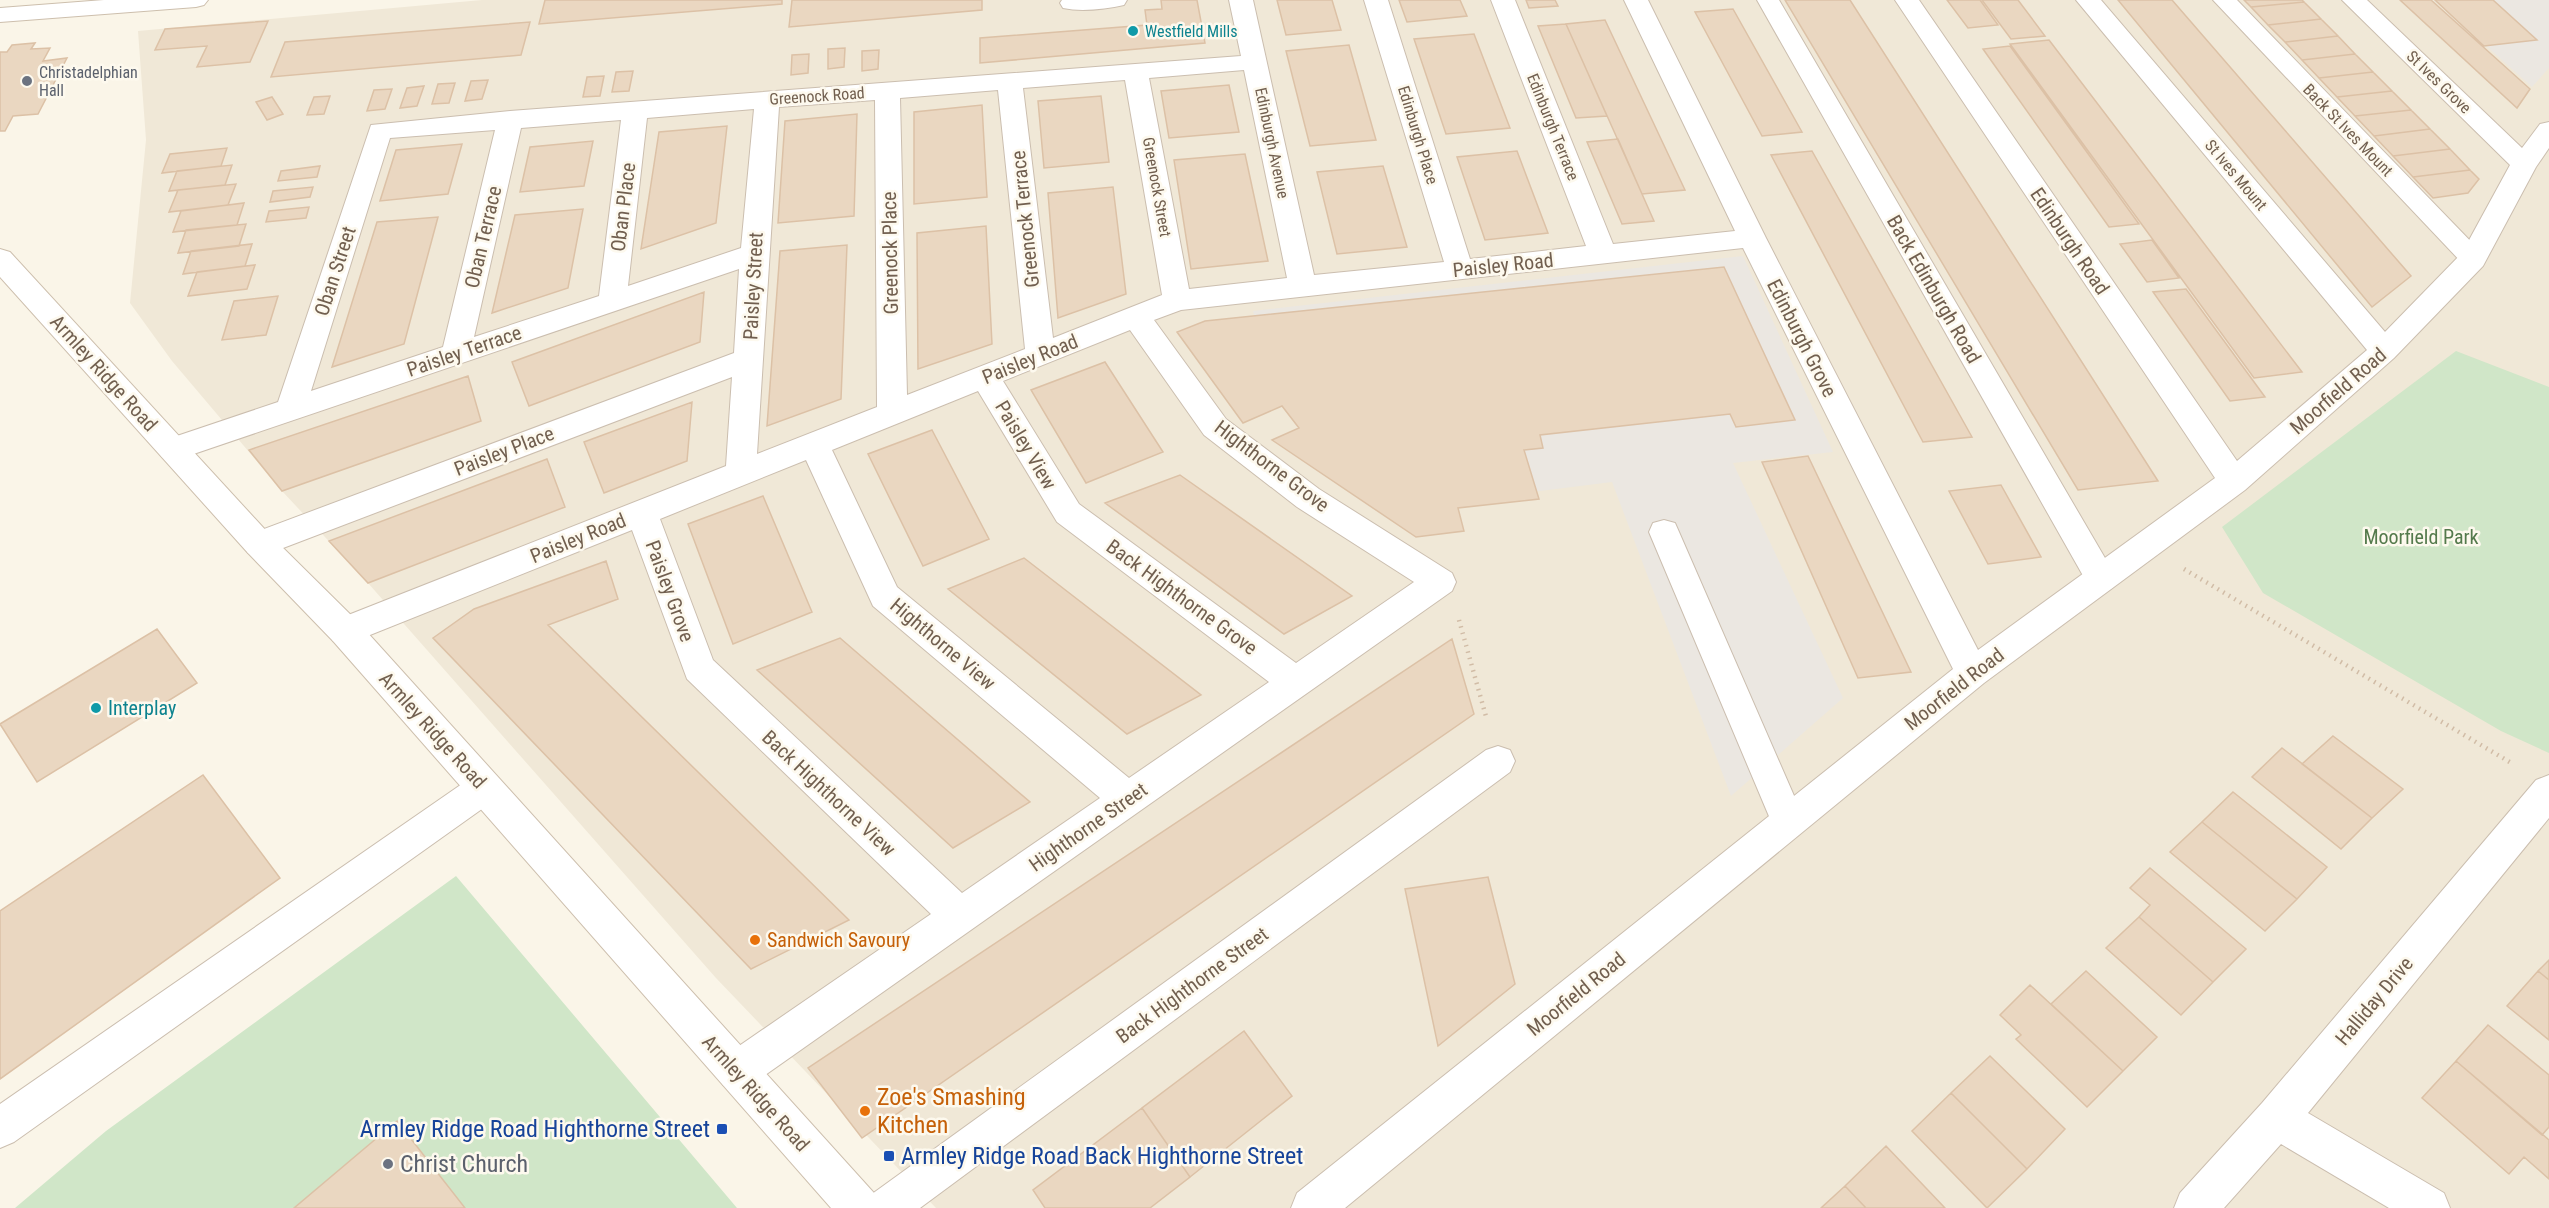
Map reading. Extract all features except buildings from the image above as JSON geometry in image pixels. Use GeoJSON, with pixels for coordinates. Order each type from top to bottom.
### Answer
{"type":"FeatureCollection","features":[{"type":"Feature","properties":{"kind":"street"},"geometry":{"type":"LineString","coordinates":[[0,15],[196,0]]}},
{"type":"Feature","properties":{"kind":"street","name":"Edinburgh Avenue"},"geometry":{"type":"LineString","coordinates":[[1242,0],[1303,287]]}},
{"type":"Feature","properties":{"kind":"street","name":"Edinburgh Place"},"geometry":{"type":"LineString","coordinates":[[1376,0],[1460,270]]}},
{"type":"Feature","properties":{"kind":"street","name":"Edinburgh Terrace"},"geometry":{"type":"LineString","coordinates":[[1503,0],[1603,254]]}},
{"type":"Feature","properties":{"kind":"street","name":"Edinburgh Grove"},"geometry":{"type":"LineString","coordinates":[[1636,0],[1752,238],[1972,673]]}},
{"type":"Feature","properties":{"kind":"street","name":"Edinburgh Road"},"geometry":{"type":"LineString","coordinates":[[1907,0],[2234,481]]}},
{"type":"Feature","properties":{"kind":"street","name":"St Ives Mount"},"geometry":{"type":"LineString","coordinates":[[2088,0],[2384,351]]}},
{"type":"Feature","properties":{"kind":"street","name":"St Ives Grove"},"geometry":{"type":"LineString","coordinates":[[2354,0],[2524,164]]}},
{"type":"Feature","properties":{"kind":"street","name":"Greenock Road"},"geometry":{"type":"LineString","coordinates":[[380,131],[1254,62]]}},
{"type":"Feature","properties":{"kind":"street","name":"Greenock Street"},"geometry":{"type":"LineString","coordinates":[[1136,73],[1177,300]]}},
{"type":"Feature","properties":{"kind":"street","name":"Greenock Terrace"},"geometry":{"type":"LineString","coordinates":[[1010,82],[1040,355]]}},
{"type":"Feature","properties":{"kind":"street","name":"Greenock Place"},"geometry":{"type":"LineString","coordinates":[[888,92],[892,414]]}},
{"type":"Feature","properties":{"kind":"street","name":"Paisley Street"},"geometry":{"type":"LineString","coordinates":[[741,474],[754,254],[767,99]]}},
{"type":"Feature","properties":{"kind":"street","name":"Oban Place"},"geometry":{"type":"LineString","coordinates":[[612,302],[635,112]]}},
{"type":"Feature","properties":{"kind":"street","name":"Oban Terrace"},"geometry":{"type":"LineString","coordinates":[[456,354],[510,119]]}},
{"type":"Feature","properties":{"kind":"street","name":"Moorfield Road"},"geometry":{"type":"LineString","coordinates":[[1312,1208],[1972,673],[2149,546],[2234,481],[2384,351],[2473,259],[2524,164],[2549,130]]}},
{"type":"Feature","properties":{"kind":"street","name":"Oban Street"},"geometry":{"type":"LineString","coordinates":[[290,410],[380,131]]}},
{"type":"Feature","properties":{"kind":"street","name":"Paisley Road"},"geometry":{"type":"LineString","coordinates":[[345,631],[1177,300],[1752,238]]}},
{"type":"Feature","properties":{"kind":"street","name":"Paisley Terrace"},"geometry":{"type":"LineString","coordinates":[[174,449],[754,254]]}},
{"type":"Feature","properties":{"kind":"street","name":"Armley Ridge Road"},"geometry":{"type":"LineString","coordinates":[[0,259],[260,544],[345,631],[859,1208]]}},
{"type":"Feature","properties":{"kind":"street","name":"Highthorne Grove"},"geometry":{"type":"LineString","coordinates":[[1136,317],[1215,427],[1308,498],[1440,582]]}},
{"type":"Feature","properties":{"kind":"street","name":"Paisley Place"},"geometry":{"type":"LineString","coordinates":[[260,544],[748,359]]}},
{"type":"Feature","properties":{"kind":"street","name":"Paisley View"},"geometry":{"type":"LineString","coordinates":[[985,377],[1068,513]]}},
{"type":"Feature","properties":{"kind":"street","name":"Highthorne View"},"geometry":{"type":"LineString","coordinates":[[814,445],[885,596],[1128,799]]}},
{"type":"Feature","properties":{"kind":"street","name":"Paisley Grove"},"geometry":{"type":"LineString","coordinates":[[642,513],[699,669]]}},
{"type":"Feature","properties":{"kind":"street","name":"Back Highthorne Grove"},"geometry":{"type":"LineString","coordinates":[[1068,513],[1296,682]]}},
{"type":"Feature","properties":{"kind":"street","name":"Highthorne Street"},"geometry":{"type":"LineString","coordinates":[[737,1071],[1440,582]]}},
{"type":"Feature","properties":{"kind":"street","name":"Back Highthorne View"},"geometry":{"type":"LineString","coordinates":[[699,669],[960,916]]}},
{"type":"Feature","properties":{"kind":"street","name":"Halliday Drive"},"geometry":{"type":"LineString","coordinates":[[2195,1208],[2277,1118],[2549,791]]}},
{"type":"Feature","properties":{"kind":"street"},"geometry":{"type":"LineString","coordinates":[[2277,1118],[2429,1208]]}},
{"type":"Feature","properties":{"kind":"lane"},"geometry":{"type":"LineString","coordinates":[[1071,3],[1116,0]]}},
{"type":"Feature","properties":{"kind":"lane","name":"Back Edinburgh Road"},"geometry":{"type":"LineString","coordinates":[[1768,0],[2101,579]]}},
{"type":"Feature","properties":{"kind":"lane","name":"Back St Ives Mount"},"geometry":{"type":"LineString","coordinates":[[2224,0],[2473,259]]}},
{"type":"Feature","properties":{"kind":"lane"},"geometry":{"type":"LineString","coordinates":[[1664,532],[1788,821]]}},
{"type":"Feature","properties":{"kind":"lane","name":"Back Highthorne Street"},"geometry":{"type":"LineString","coordinates":[[886,1208],[1498,761]]}},
{"type":"Feature","properties":{"kind":"lane"},"geometry":{"type":"LineString","coordinates":[[0,1128],[484,788]]}},
{"type":"Feature","properties":{"kind":"path"},"geometry":{"type":"LineString","coordinates":[[2149,546],[2210,586],[2518,767]]}},
{"type":"Feature","properties":{"kind":"path"},"geometry":{"type":"LineString","coordinates":[[1440,582],[1450,588],[1498,761]]}},
{"type":"Feature","properties":{"kind":"shaded area"},"geometry":{"type":"Polygon","coordinates":[[[482,0],[2549,0],[2549,1208],[936,1208],[716,978],[368,583],[282,491],[172,361],[130,303],[146,140],[138,31],[482,0]]]}},
{"type":"Feature","properties":{"kind":"shaded area"},"geometry":{"type":"Polygon","coordinates":[[[2435,0],[2549,0],[2549,68],[2532,87],[2435,0]]]}},
{"type":"Feature","properties":{"kind":"shaded area"},"geometry":{"type":"Polygon","coordinates":[[[1743,256],[1833,452],[1733,463],[1843,698],[1731,796],[1612,482],[1434,504],[1272,392],[1253,311],[1743,256]]]}},
{"type":"Feature","properties":{"kind":"green space","name":"Moorfield Park"},"geometry":{"type":"Polygon","coordinates":[[[2456,351],[2549,387],[2549,753],[2501,731],[2263,593],[2222,527],[2456,351]]]}},
{"type":"Feature","properties":{"kind":"green space"},"geometry":{"type":"Polygon","coordinates":[[[456,876],[737,1208],[15,1208],[106,1131],[456,876]]]}},
{"type":"Feature","properties":{"kind":"place","name":"Westfield Mills"},"geometry":{"type":"Point","coordinates":[1133,31]}},
{"type":"Feature","properties":{"kind":"place","name":"Christadelphian Hall"},"geometry":{"type":"Point","coordinates":[27,81]}},
{"type":"Feature","properties":{"kind":"place","name":"Interplay"},"geometry":{"type":"Point","coordinates":[96,708]}},
{"type":"Feature","properties":{"kind":"place","name":"Sandwich Savoury"},"geometry":{"type":"Point","coordinates":[755,940]}},
{"type":"Feature","properties":{"kind":"place","name":"Zoe's Smashing Kitchen"},"geometry":{"type":"Point","coordinates":[865,1111]}},
{"type":"Feature","properties":{"kind":"place","name":"Armley Ridge Road Highthorne Street"},"geometry":{"type":"Point","coordinates":[722,1129]}},
{"type":"Feature","properties":{"kind":"place","name":"Armley Ridge Road Back Highthorne Street"},"geometry":{"type":"Point","coordinates":[889,1156]}},
{"type":"Feature","properties":{"kind":"place","name":"Christ Church"},"geometry":{"type":"Point","coordinates":[388,1164]}}]}
